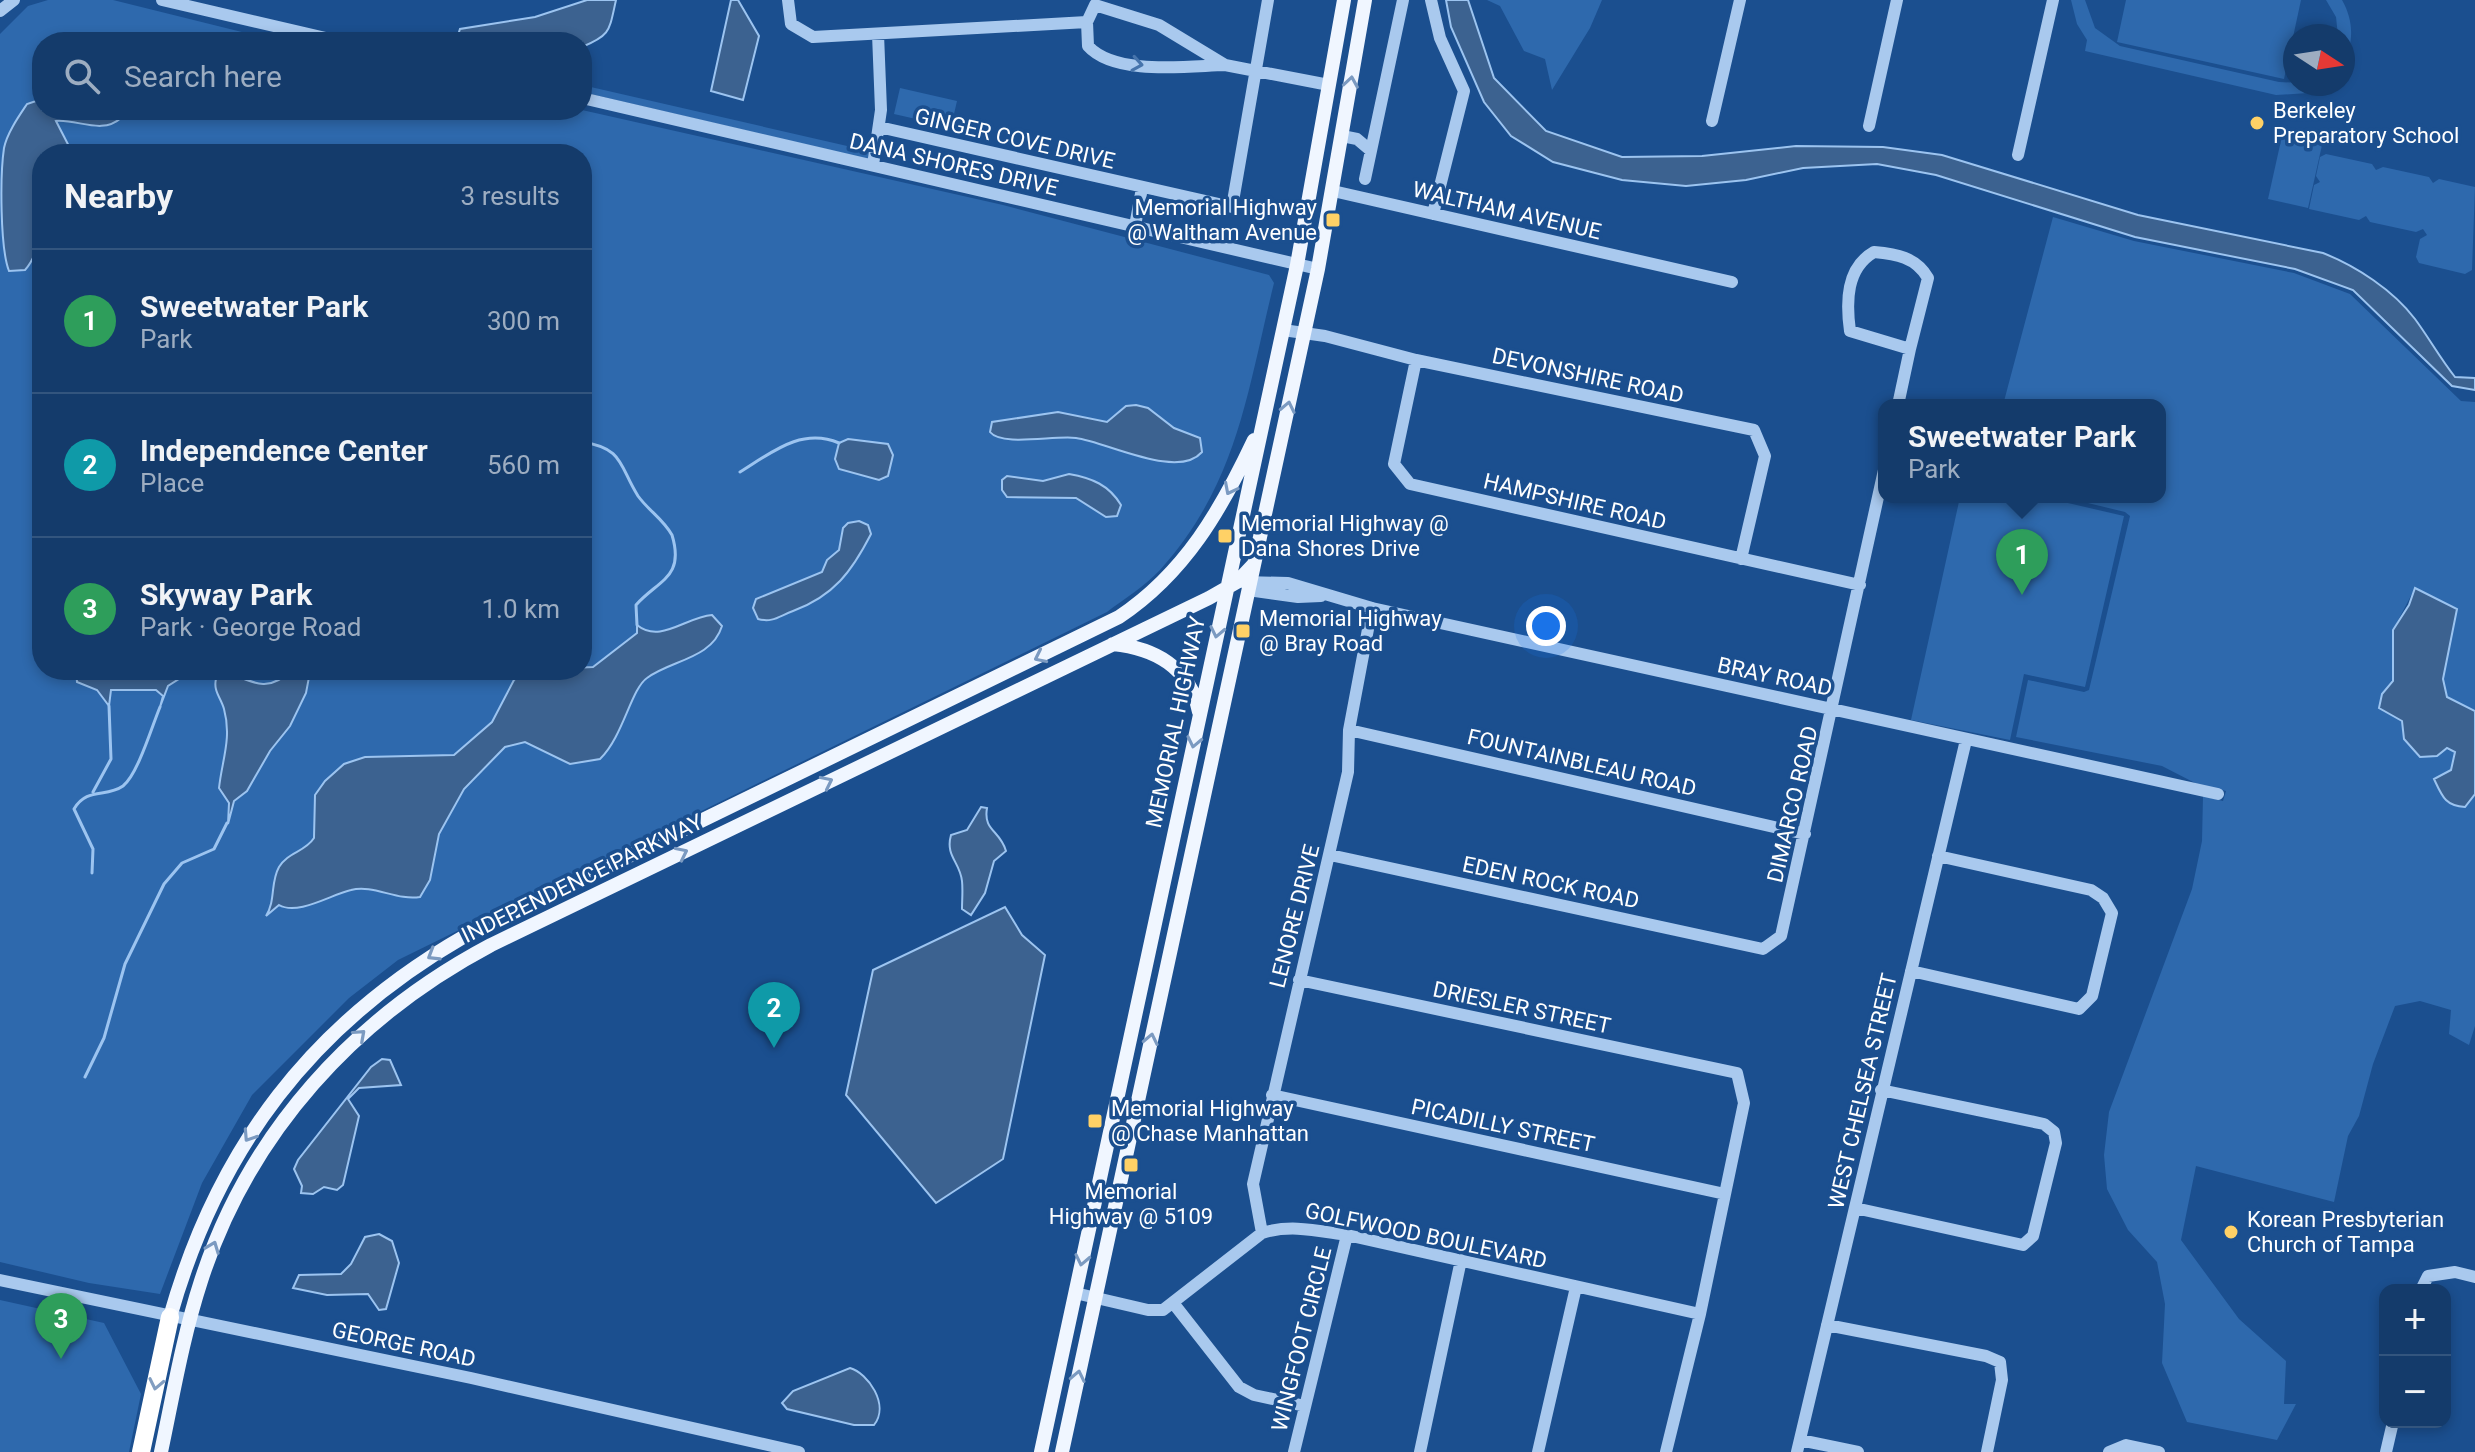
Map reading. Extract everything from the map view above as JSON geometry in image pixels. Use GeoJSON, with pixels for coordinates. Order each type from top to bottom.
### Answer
{"type":"FeatureCollection","features":[{"type":"Feature","properties":{"kind":"highway"},"geometry":{"type":"LineString","coordinates":[[141,1452],[170,1317]]}},
{"type":"Feature","properties":{"kind":"main road","name":"MEMORIAL HIGHWAY"},"geometry":{"type":"LineString","coordinates":[[1041,1452],[1297,265],[1344,0]]}},
{"type":"Feature","properties":{"kind":"main road"},"geometry":{"type":"LineString","coordinates":[[1304,333],[1333,191],[1349,138],[1365,0]]}},
{"type":"Feature","properties":{"kind":"main road"},"geometry":{"type":"LineString","coordinates":[[1313,187],[1333,191]]}},
{"type":"Feature","properties":{"kind":"main road","name":"INDEPENDENCE PARKWAY"},"geometry":{"type":"LineString","coordinates":[[161,1452],[190,1321],[220,1230],[271,1137],[332,1062],[399,1002],[491,945],[1112,644],[1246,583],[1253,565],[1304,333]]}},
{"type":"Feature","properties":{"kind":"main road","name":"INDEPENDENCE PARKWAY"},"geometry":{"type":"LineString","coordinates":[[170,1317],[195,1239],[233,1160],[292,1077],[370,1000],[417,965],[465,936],[1119,617],[1163,581],[1204,534],[1233,484],[1264,418]]}},
{"type":"Feature","properties":{"kind":"main road"},"geometry":{"type":"LineString","coordinates":[[1236,548],[1246,583]]}},
{"type":"Feature","properties":{"kind":"main road","name":"MEMORIAL HIGHWAY"},"geometry":{"type":"LineString","coordinates":[[1062,1452],[1208,775],[1246,583]]}},
{"type":"Feature","properties":{"kind":"main road"},"geometry":{"type":"LineString","coordinates":[[1112,644],[1148,650],[1166,660],[1189,688],[1199,716]]}},
{"type":"Feature","properties":{"kind":"main road"},"geometry":{"type":"LineString","coordinates":[[1187,770],[1208,775]]}},
{"type":"Feature","properties":{"kind":"main road"},"geometry":{"type":"LineString","coordinates":[[1155,920],[1176,924]]}},
{"type":"Feature","properties":{"kind":"main road"},"geometry":{"type":"LineString","coordinates":[[1120,1085],[1140,1089]]}},
{"type":"Feature","properties":{"kind":"street"},"geometry":{"type":"LineString","coordinates":[[0,11],[14,0]]}},
{"type":"Feature","properties":{"kind":"street"},"geometry":{"type":"LineString","coordinates":[[162,0],[300,32]]}},
{"type":"Feature","properties":{"kind":"street"},"geometry":{"type":"LineString","coordinates":[[788,0],[791,24],[803,33],[833,38],[878,34],[886,30],[1087,22]]}},
{"type":"Feature","properties":{"kind":"street","name":"GINGER COVE DRIVE"},"geometry":{"type":"LineString","coordinates":[[879,127],[1232,207],[1268,0]]}},
{"type":"Feature","properties":{"kind":"street"},"geometry":{"type":"LineString","coordinates":[[1365,179],[1403,0]]}},
{"type":"Feature","properties":{"kind":"street"},"geometry":{"type":"LineString","coordinates":[[1431,0],[1440,38],[1464,91],[1433,214]]}},
{"type":"Feature","properties":{"kind":"street"},"geometry":{"type":"LineString","coordinates":[[1712,121],[1740,0]]}},
{"type":"Feature","properties":{"kind":"street"},"geometry":{"type":"LineString","coordinates":[[1869,126],[1897,0]]}},
{"type":"Feature","properties":{"kind":"street"},"geometry":{"type":"LineString","coordinates":[[2018,155],[2053,0]]}},
{"type":"Feature","properties":{"kind":"street"},"geometry":{"type":"LineString","coordinates":[[1225,65],[1148,67],[1103,57],[1088,46],[1087,22],[1095,5],[1145,18],[1225,65],[1329,85]]}},
{"type":"Feature","properties":{"kind":"street"},"geometry":{"type":"LineString","coordinates":[[873,165],[881,110],[878,34]]}},
{"type":"Feature","properties":{"kind":"street","name":"DANA SHORES DRIVE"},"geometry":{"type":"LineString","coordinates":[[592,100],[1318,269]]}},
{"type":"Feature","properties":{"kind":"street"},"geometry":{"type":"LineString","coordinates":[[1349,138],[1373,135]]}},
{"type":"Feature","properties":{"kind":"street"},"geometry":{"type":"LineString","coordinates":[[1349,138],[1370,150]]}},
{"type":"Feature","properties":{"kind":"street"},"geometry":{"type":"LineString","coordinates":[[1135,226],[1142,188]]}},
{"type":"Feature","properties":{"kind":"street","name":"WALTHAM AVENUE"},"geometry":{"type":"LineString","coordinates":[[1333,191],[1732,282]]}},
{"type":"Feature","properties":{"kind":"street"},"geometry":{"type":"LineString","coordinates":[[1899,399],[1928,278],[1922,266],[1899,254],[1874,252],[1852,274],[1847,310],[1850,331],[1910,349]]}},
{"type":"Feature","properties":{"kind":"street","name":"DEVONSHIRE ROAD"},"geometry":{"type":"LineString","coordinates":[[1283,330],[1754,430],[1765,456],[1741,559]]}},
{"type":"Feature","properties":{"kind":"street","name":"HAMPSHIRE ROAD"},"geometry":{"type":"LineString","coordinates":[[1416,360],[1394,464],[1410,484],[1860,585]]}},
{"type":"Feature","properties":{"kind":"street","name":"DIMARCO ROAD"},"geometry":{"type":"LineString","coordinates":[[1763,949],[1781,936],[1834,709],[1878,499]]}},
{"type":"Feature","properties":{"kind":"street","name":"BRAY ROAD"},"geometry":{"type":"LineString","coordinates":[[1246,583],[1298,597],[1324,596],[2218,794]]}},
{"type":"Feature","properties":{"kind":"street","name":"LENORE DRIVE"},"geometry":{"type":"LineString","coordinates":[[1262,1233],[1253,1184],[1348,772],[1349,730],[1372,608]]}},
{"type":"Feature","properties":{"kind":"street","name":"FOUNTAINBLEAU ROAD"},"geometry":{"type":"LineString","coordinates":[[1349,730],[1805,834]]}},
{"type":"Feature","properties":{"kind":"street","name":"WEST CHELSEA STREET"},"geometry":{"type":"LineString","coordinates":[[1799,1446],[1966,740]]}},
{"type":"Feature","properties":{"kind":"street","name":"EDEN ROCK ROAD"},"geometry":{"type":"LineString","coordinates":[[1330,855],[1763,949]]}},
{"type":"Feature","properties":{"kind":"street"},"geometry":{"type":"LineString","coordinates":[[1911,971],[2079,1009],[2092,996],[2112,913],[2103,898],[2091,890],[1938,856]]}},
{"type":"Feature","properties":{"kind":"street","name":"DRIESLER STREET"},"geometry":{"type":"LineString","coordinates":[[1299,980],[1737,1073],[1744,1103],[1725,1194]]}},
{"type":"Feature","properties":{"kind":"street"},"geometry":{"type":"LineString","coordinates":[[1855,1208],[2023,1245],[2033,1236],[2056,1143],[2054,1132],[2044,1124],[1881,1090]]}},
{"type":"Feature","properties":{"kind":"street","name":"PICADILLY STREET"},"geometry":{"type":"LineString","coordinates":[[1272,1095],[1725,1194]]}},
{"type":"Feature","properties":{"kind":"street"},"geometry":{"type":"LineString","coordinates":[[1666,1452],[1725,1194]]}},
{"type":"Feature","properties":{"kind":"street","name":"GOLFWOOD BOULEVARD"},"geometry":{"type":"LineString","coordinates":[[1262,1233],[1289,1227],[1347,1235],[1700,1314]]}},
{"type":"Feature","properties":{"kind":"street"},"geometry":{"type":"LineString","coordinates":[[1075,1293],[1154,1310],[1174,1304],[1262,1233]]}},
{"type":"Feature","properties":{"kind":"street","name":"WINGFOOT CIRCLE"},"geometry":{"type":"LineString","coordinates":[[1294,1452],[1347,1235]]}},
{"type":"Feature","properties":{"kind":"street"},"geometry":{"type":"LineString","coordinates":[[1420,1452],[1461,1260]]}},
{"type":"Feature","properties":{"kind":"street"},"geometry":{"type":"LineString","coordinates":[[2424,1284],[2428,1276],[2455,1272],[2475,1277]]}},
{"type":"Feature","properties":{"kind":"street","name":"GEORGE ROAD"},"geometry":{"type":"LineString","coordinates":[[0,1280],[471,1378],[799,1452]]}},
{"type":"Feature","properties":{"kind":"street"},"geometry":{"type":"LineString","coordinates":[[1538,1452],[1576,1287]]}},
{"type":"Feature","properties":{"kind":"street"},"geometry":{"type":"LineString","coordinates":[[1174,1304],[1239,1387],[1254,1395],[1305,1406]]}},
{"type":"Feature","properties":{"kind":"street"},"geometry":{"type":"LineString","coordinates":[[1827,1325],[1986,1356],[2000,1362],[2002,1380],[1987,1452]]}},
{"type":"Feature","properties":{"kind":"street"},"geometry":{"type":"LineString","coordinates":[[2386,1452],[2392,1428]]}},
{"type":"Feature","properties":{"kind":"street"},"geometry":{"type":"LineString","coordinates":[[2110,1451],[2126,1445],[2159,1452]]}},
{"type":"Feature","properties":{"kind":"street"},"geometry":{"type":"LineString","coordinates":[[1799,1446],[1858,1452]]}},
{"type":"Feature","properties":{"kind":"shaded area"},"geometry":{"type":"Polygon","coordinates":[[[48,0],[113,0],[242,32],[32,32],[32,120],[592,120],[592,112],[1003,205],[1269,275],[1274,283],[1236,435],[1207,504],[1186,537],[1154,576],[1107,612],[398,960],[349,998],[252,1095],[202,1183],[160,1294],[89,1283],[0,1262],[0,34],[28,6],[48,0]]]}},
{"type":"Feature","properties":{"kind":"shaded area"},"geometry":{"type":"Polygon","coordinates":[[[587,0],[616,0],[607,31],[592,42],[592,32],[459,32],[460,29],[535,17],[587,0]]]}},
{"type":"Feature","properties":{"kind":"shaded area"},"geometry":{"type":"Polygon","coordinates":[[[731,0],[738,0],[759,36],[743,100],[711,91],[731,0]]]}},
{"type":"Feature","properties":{"kind":"shaded area"},"geometry":{"type":"Polygon","coordinates":[[[1446,0],[1468,0],[1494,78],[1546,131],[1622,157],[1702,156],[1796,146],[1883,147],[1942,155],[2138,215],[2323,253],[2361,272],[2396,298],[2415,319],[2455,377],[2475,378],[2475,390],[2452,386],[2353,290],[2295,269],[2135,237],[1936,175],[1877,164],[1803,168],[1746,180],[1686,186],[1622,180],[1553,162],[1511,136],[1484,102],[1451,27],[1446,0]]]}},
{"type":"Feature","properties":{"kind":"shaded area"},"geometry":{"type":"Polygon","coordinates":[[[1487,0],[1602,0],[1590,28],[1552,90],[1545,59],[1524,51],[1500,6],[1487,0]]]}},
{"type":"Feature","properties":{"kind":"shaded area"},"geometry":{"type":"Polygon","coordinates":[[[2071,0],[2085,0],[2095,28],[2120,46],[2283,82],[2283,95],[2085,51],[2087,40],[2077,24],[2071,0]]]}},
{"type":"Feature","properties":{"kind":"shaded area"},"geometry":{"type":"Polygon","coordinates":[[[2126,0],[2301,0],[2296,24],[2283,24],[2283,79],[2117,42],[2126,0]]]}},
{"type":"Feature","properties":{"kind":"shaded area"},"geometry":{"type":"Polygon","coordinates":[[[2326,0],[2342,0],[2350,24],[2337,24],[2326,0]]]}},
{"type":"Feature","properties":{"kind":"shaded area"},"geometry":{"type":"Polygon","coordinates":[[[592,87],[869,151],[868,159],[592,94],[592,87]]]}},
{"type":"Feature","properties":{"kind":"shaded area"},"geometry":{"type":"Polygon","coordinates":[[[900,88],[957,101],[951,127],[894,114],[900,88]]]}},
{"type":"Feature","properties":{"kind":"shaded area"},"geometry":{"type":"Polygon","coordinates":[[[32,102],[32,120],[118,120],[98,126],[56,121],[68,144],[32,144],[32,259],[25,270],[9,271],[2,211],[4,148],[10,131],[27,104],[32,102]]]}},
{"type":"Feature","properties":{"kind":"shaded area"},"geometry":{"type":"Polygon","coordinates":[[[2284,127],[2324,136],[2308,208],[2268,199],[2284,127]]]}},
{"type":"Feature","properties":{"kind":"shaded area"},"geometry":{"type":"Polygon","coordinates":[[[2326,154],[2372,164],[2376,170],[2383,167],[2429,177],[2433,183],[2439,179],[2475,187],[2472,270],[2465,274],[2419,263],[2416,257],[2420,239],[2427,235],[2423,229],[2416,232],[2370,222],[2366,216],[2359,220],[2309,209],[2314,185],[2320,182],[2316,176],[2320,157],[2326,154]]]}},
{"type":"Feature","properties":{"kind":"shaded area"},"geometry":{"type":"Polygon","coordinates":[[[2053,217],[2134,241],[2294,273],[2350,294],[2461,401],[2475,402],[2475,711],[2447,697],[2443,679],[2457,609],[2415,588],[2393,630],[2393,681],[2382,694],[2379,708],[2402,721],[2404,739],[2455,752],[2451,770],[2465,807],[2475,794],[2475,1026],[2469,1045],[2449,1034],[2451,1010],[2420,1001],[2395,1006],[2373,1064],[2359,1116],[2348,1136],[2334,1202],[2196,1166],[2181,1240],[2239,1319],[2286,1361],[2284,1404],[2296,1404],[2277,1440],[2187,1422],[2162,1363],[2165,1304],[2157,1262],[2128,1230],[2107,1189],[2104,1155],[2109,1112],[2192,889],[2202,841],[2203,796],[2223,801],[2226,791],[2197,784],[2162,766],[2016,737],[2028,680],[2084,692],[2089,690],[2130,516],[2088,503],[2166,503],[2166,399],[2005,399],[2053,217]]]}},
{"type":"Feature","properties":{"kind":"shaded area"},"geometry":{"type":"Polygon","coordinates":[[[1126,406],[1148,408],[1174,428],[1200,438],[1202,452],[1191,460],[1160,461],[1076,438],[1017,440],[990,432],[992,422],[1058,412],[1107,422],[1126,406]]]}},
{"type":"Feature","properties":{"kind":"shaded area"},"geometry":{"type":"Polygon","coordinates":[[[848,439],[888,444],[893,455],[888,476],[879,480],[839,469],[835,459],[839,443],[848,439]]]}},
{"type":"Feature","properties":{"kind":"shaded area"},"geometry":{"type":"Polygon","coordinates":[[[1069,474],[1092,480],[1111,492],[1121,505],[1117,516],[1106,517],[1076,498],[1007,497],[1002,490],[1002,480],[1007,476],[1043,481],[1069,474]]]}},
{"type":"Feature","properties":{"kind":"shaded area"},"geometry":{"type":"Polygon","coordinates":[[[1959,503],[2068,503],[2124,516],[2085,687],[2024,674],[2010,740],[1911,720],[1959,503]]]}},
{"type":"Feature","properties":{"kind":"shaded area"},"geometry":{"type":"Polygon","coordinates":[[[859,521],[868,525],[871,534],[857,560],[831,590],[807,605],[772,620],[758,619],[753,608],[756,599],[822,572],[827,560],[839,550],[843,528],[848,523],[859,521]]]}},
{"type":"Feature","properties":{"kind":"shaded area"},"geometry":{"type":"Polygon","coordinates":[[[2415,588],[2457,609],[2443,679],[2447,697],[2475,711],[2475,794],[2465,807],[2449,802],[2434,779],[2451,770],[2455,752],[2447,748],[2437,756],[2420,757],[2404,739],[2402,721],[2379,708],[2382,694],[2393,681],[2393,630],[2409,605],[2415,588]]]}},
{"type":"Feature","properties":{"kind":"shaded area"},"geometry":{"type":"Polygon","coordinates":[[[712,615],[722,626],[717,637],[700,652],[657,672],[641,684],[615,739],[600,759],[570,764],[525,742],[505,747],[464,789],[439,834],[430,880],[420,897],[359,889],[296,908],[279,905],[266,916],[279,867],[314,838],[315,795],[344,764],[365,757],[454,755],[492,722],[514,680],[592,680],[592,667],[637,633],[637,625],[655,632],[664,631],[712,615]]]}},
{"type":"Feature","properties":{"kind":"shaded area"},"geometry":{"type":"Polygon","coordinates":[[[177,680],[168,686],[160,707],[163,696],[156,690],[111,690],[109,706],[97,690],[77,682],[177,680]]]}},
{"type":"Feature","properties":{"kind":"shaded area"},"geometry":{"type":"Polygon","coordinates":[[[216,680],[248,680],[261,684],[308,680],[306,693],[290,726],[270,751],[247,791],[234,801],[228,824],[229,803],[219,788],[227,739],[226,720],[216,691],[216,680]]]}},
{"type":"Feature","properties":{"kind":"shaded area"},"geometry":{"type":"Polygon","coordinates":[[[981,807],[987,808],[987,821],[1006,851],[994,861],[985,893],[971,915],[962,909],[962,881],[951,854],[950,842],[951,835],[967,830],[981,807]]]}},
{"type":"Feature","properties":{"kind":"shaded area"},"geometry":{"type":"Polygon","coordinates":[[[1005,907],[1022,935],[1045,955],[1003,1159],[936,1203],[846,1095],[873,970],[1005,907]]]}},
{"type":"Feature","properties":{"kind":"shaded area"},"geometry":{"type":"Polygon","coordinates":[[[382,1059],[390,1060],[401,1085],[359,1088],[348,1099],[359,1116],[343,1185],[337,1190],[324,1187],[313,1194],[301,1193],[302,1186],[294,1169],[298,1160],[371,1067],[382,1059]]]}},
{"type":"Feature","properties":{"kind":"shaded area"},"geometry":{"type":"Polygon","coordinates":[[[379,1234],[392,1241],[399,1263],[386,1309],[379,1310],[368,1294],[327,1295],[293,1288],[299,1275],[341,1274],[351,1264],[365,1237],[379,1234]]]}},
{"type":"Feature","properties":{"kind":"shaded area"},"geometry":{"type":"Polygon","coordinates":[[[0,1300],[104,1323],[141,1394],[129,1452],[0,1452],[0,1300]]]}},
{"type":"Feature","properties":{"kind":"shaded area"},"geometry":{"type":"Polygon","coordinates":[[[850,1368],[864,1376],[875,1391],[880,1408],[874,1425],[854,1425],[787,1409],[782,1403],[793,1391],[850,1368]]]}},
{"type":"Feature","properties":{"kind":"waterway"},"geometry":{"type":"LineString","coordinates":[[740,472],[775,450],[799,440],[812,438],[839,443]]}},
{"type":"Feature","properties":{"kind":"waterway"},"geometry":{"type":"LineString","coordinates":[[592,444],[606,449],[619,460],[638,496],[672,535],[675,549],[672,569],[636,605],[637,625]]}},
{"type":"Feature","properties":{"kind":"waterway"},"geometry":{"type":"LineString","coordinates":[[93,792],[111,759],[109,706]]}},
{"type":"Feature","properties":{"kind":"waterway"},"geometry":{"type":"LineString","coordinates":[[92,873],[93,849],[74,809],[85,798],[117,790],[129,780],[160,707]]}},
{"type":"Feature","properties":{"kind":"waterway"},"geometry":{"type":"LineString","coordinates":[[85,1077],[104,1038],[125,964],[164,884],[182,863],[214,849],[227,823]]}},
{"type":"Feature","properties":{"kind":"place","name":"Berkeley Preparatory School"},"geometry":{"type":"Point","coordinates":[2257,123]}},
{"type":"Feature","properties":{"kind":"place","name":"Memorial Highway @ Waltham Avenue"},"geometry":{"type":"Point","coordinates":[1333,220]}},
{"type":"Feature","properties":{"kind":"place","name":"Memorial Highway @ Dana Shores Drive"},"geometry":{"type":"Point","coordinates":[1225,536]}},
{"type":"Feature","properties":{"kind":"place","name":"Sweetwater Park"},"geometry":{"type":"Point","coordinates":[2022,595]}},
{"type":"Feature","properties":{"kind":"place","name":"Memorial Highway @ Bray Road"},"geometry":{"type":"Point","coordinates":[1243,631]}},
{"type":"Feature","properties":{"kind":"place","name":"Independence Center"},"geometry":{"type":"Point","coordinates":[774,1048]}},
{"type":"Feature","properties":{"kind":"place","name":"Memorial Highway @ Chase Manhattan"},"geometry":{"type":"Point","coordinates":[1095,1121]}},
{"type":"Feature","properties":{"kind":"place","name":"Memorial Highway @ 5109"},"geometry":{"type":"Point","coordinates":[1131,1165]}},
{"type":"Feature","properties":{"kind":"place","name":"Korean Presbyterian Church of Tampa"},"geometry":{"type":"Point","coordinates":[2231,1232]}},
{"type":"Feature","properties":{"kind":"place","name":"Skyway Park"},"geometry":{"type":"Point","coordinates":[61,1359]}}]}
